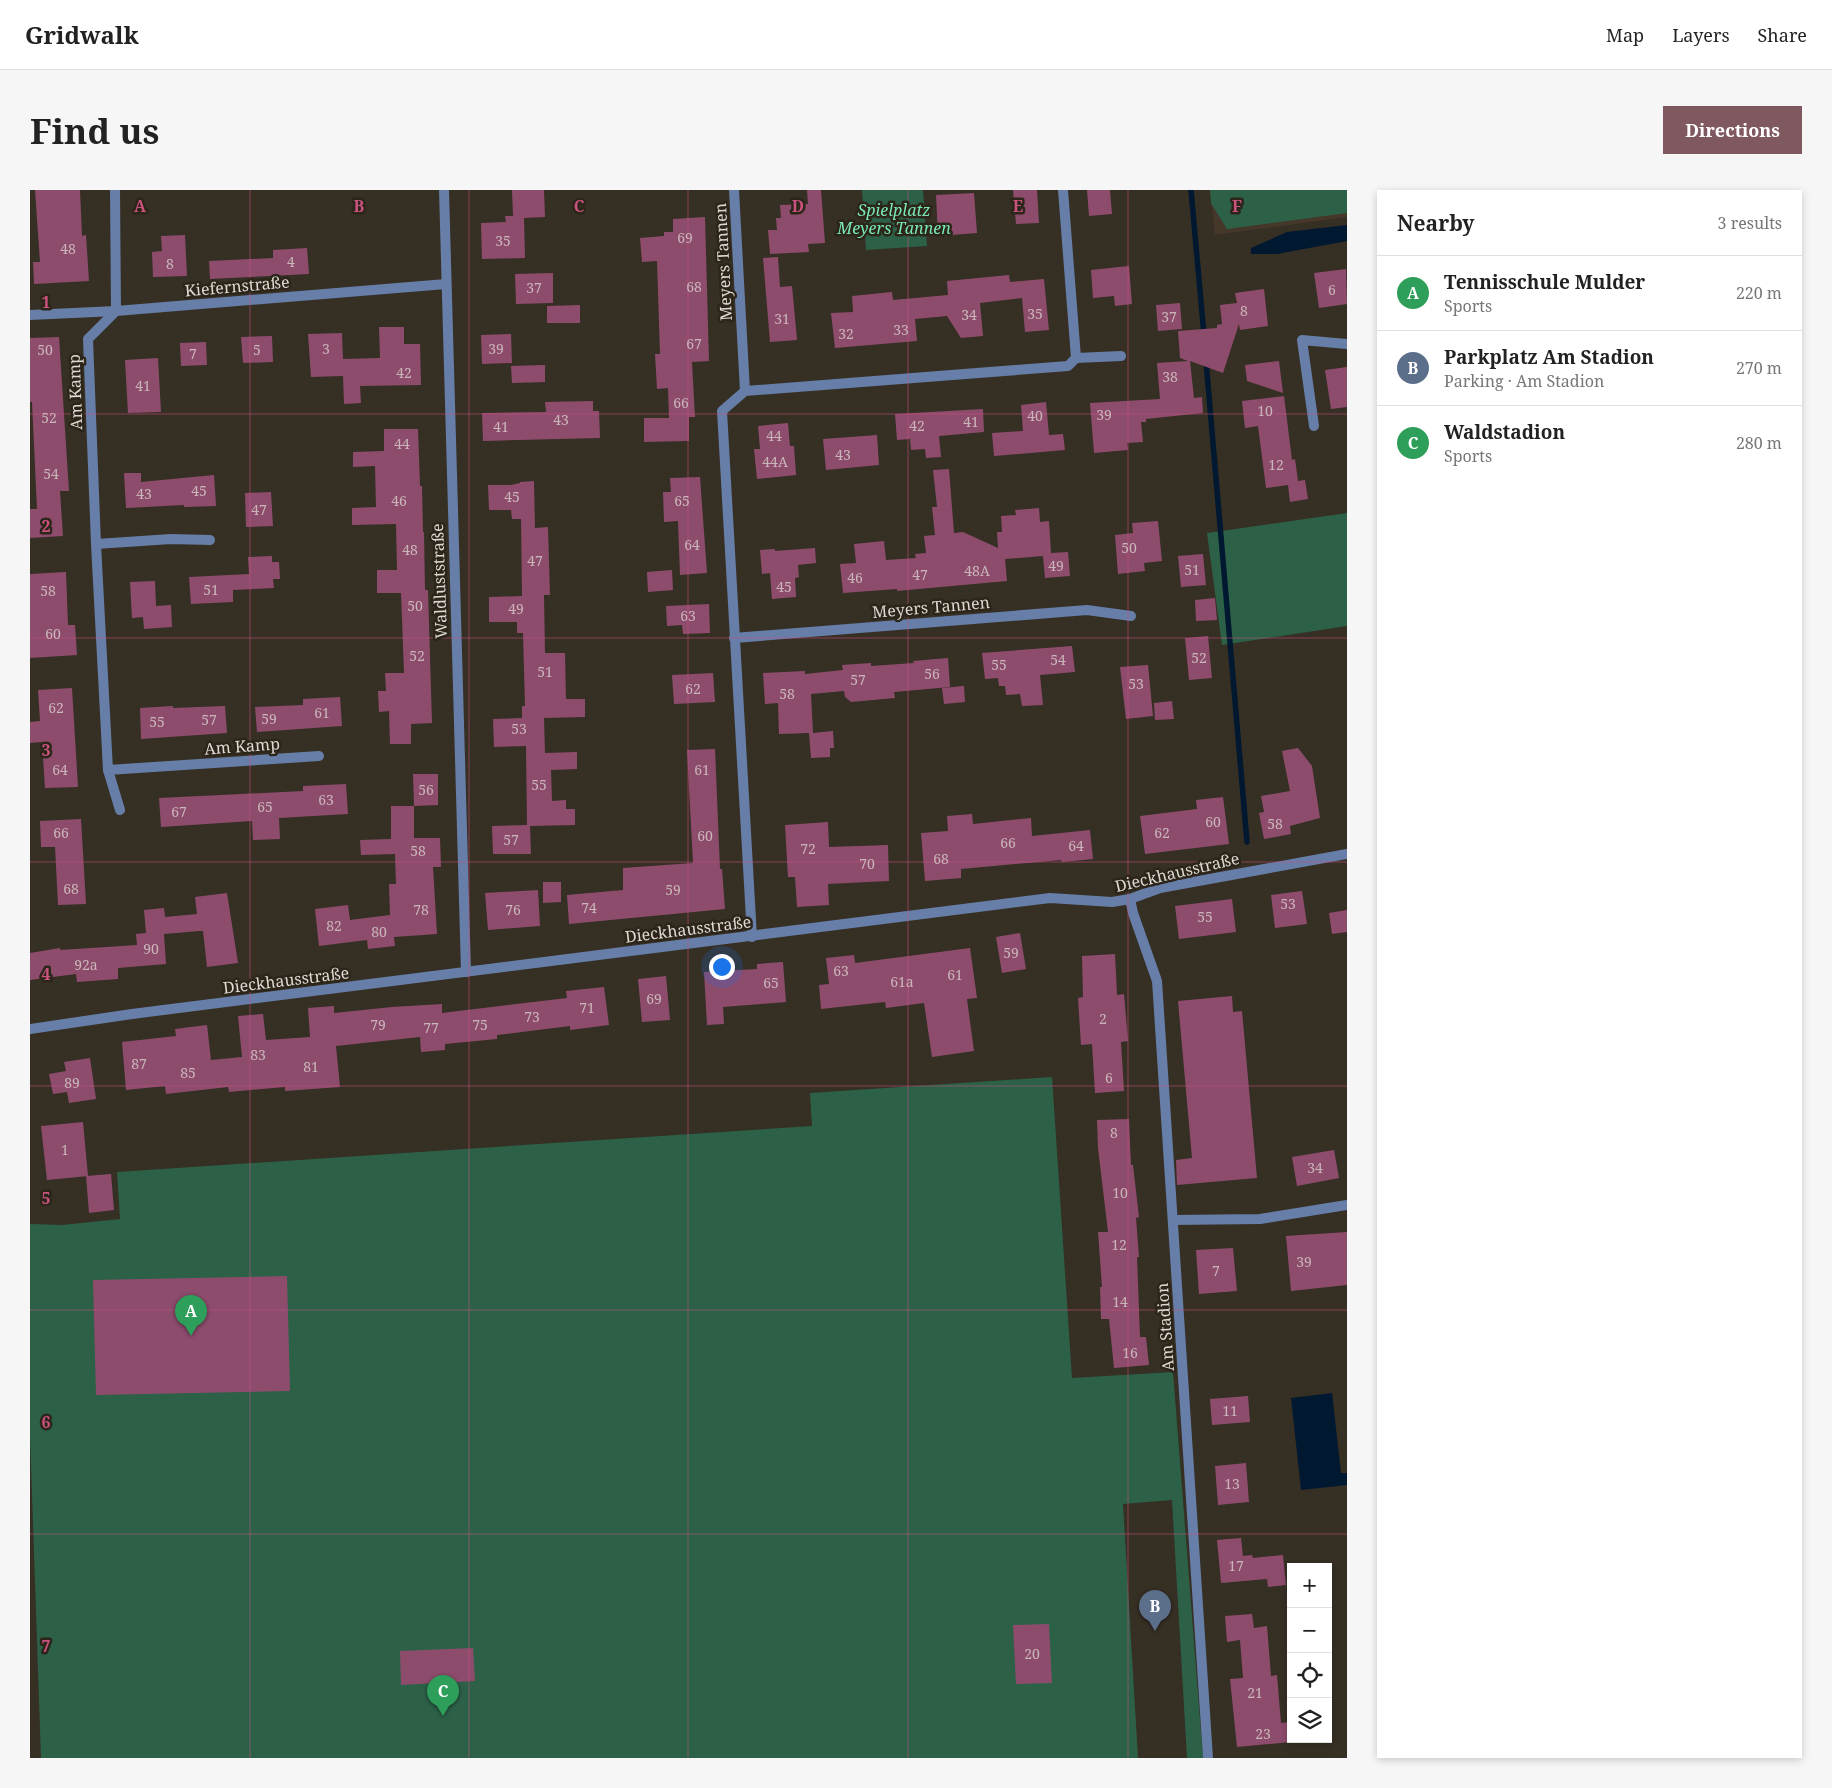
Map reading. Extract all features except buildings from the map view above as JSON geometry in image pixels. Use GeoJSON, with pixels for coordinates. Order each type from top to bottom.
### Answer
{"type":"FeatureCollection","features":[{"type":"Feature","properties":{"kind":"street"},"geometry":{"type":"LineString","coordinates":[[115,190],[116,310]]}},
{"type":"Feature","properties":{"kind":"street","name":"Waldluststraße"},"geometry":{"type":"LineString","coordinates":[[444,190],[466,972]]}},
{"type":"Feature","properties":{"kind":"street","name":"Meyers Tannen"},"geometry":{"type":"LineString","coordinates":[[734,190],[745,391]]}},
{"type":"Feature","properties":{"kind":"street"},"geometry":{"type":"LineString","coordinates":[[1063,190],[1076,358]]}},
{"type":"Feature","properties":{"kind":"street","name":"Kiefernstraße"},"geometry":{"type":"LineString","coordinates":[[30,314],[116,310],[446,284]]}},
{"type":"Feature","properties":{"kind":"street","name":"Am Kamp"},"geometry":{"type":"LineString","coordinates":[[116,310],[88,339],[96,544],[108,770],[120,810]]}},
{"type":"Feature","properties":{"kind":"street"},"geometry":{"type":"LineString","coordinates":[[1314,426],[1302,340],[1347,344]]}},
{"type":"Feature","properties":{"kind":"street"},"geometry":{"type":"LineString","coordinates":[[752,936],[722,412],[745,391],[1068,366],[1076,358],[1120,356]]}},
{"type":"Feature","properties":{"kind":"street"},"geometry":{"type":"LineString","coordinates":[[96,544],[171,539],[210,540]]}},
{"type":"Feature","properties":{"kind":"street","name":"Meyers Tannen"},"geometry":{"type":"LineString","coordinates":[[734,638],[1087,610],[1131,616]]}},
{"type":"Feature","properties":{"kind":"street","name":"Am Kamp"},"geometry":{"type":"LineString","coordinates":[[108,770],[319,756]]}},
{"type":"Feature","properties":{"kind":"street","name":"Dieckhausstraße"},"geometry":{"type":"LineString","coordinates":[[30,1029],[1050,898],[1112,902],[1130,899],[1160,888],[1347,854]]}},
{"type":"Feature","properties":{"kind":"street","name":"Am Stadion"},"geometry":{"type":"LineString","coordinates":[[1130,899],[1132,913],[1157,981],[1208,1758]]}},
{"type":"Feature","properties":{"kind":"street"},"geometry":{"type":"LineString","coordinates":[[1173,1220],[1260,1219],[1347,1205]]}},
{"type":"Feature","properties":{"kind":"shaded area"},"geometry":{"type":"Polygon","coordinates":[[[1210,190],[1347,190],[1347,217],[1215,235],[1210,190]]]}},
{"type":"Feature","properties":{"kind":"green space","name":"Spielplatz Meyers Tannen"},"geometry":{"type":"Polygon","coordinates":[[[862,190],[923,190],[927,246],[866,250],[862,190]]]}},
{"type":"Feature","properties":{"kind":"green space"},"geometry":{"type":"Polygon","coordinates":[[[1210,190],[1347,190],[1347,213],[1227,229],[1211,203],[1210,190]]]}},
{"type":"Feature","properties":{"kind":"green space"},"geometry":{"type":"Polygon","coordinates":[[[1347,513],[1347,626],[1222,645],[1207,533],[1347,513]]]}},
{"type":"Feature","properties":{"kind":"green space"},"geometry":{"type":"Polygon","coordinates":[[[1052,1077],[1072,1378],[1173,1372],[1203,1758],[1187,1758],[1172,1500],[1123,1504],[1138,1758],[41,1758],[30,1435],[30,1224],[62,1225],[120,1219],[117,1172],[812,1126],[810,1093],[1052,1077]]]}},
{"type":"Feature","properties":{"kind":"water"},"geometry":{"type":"Polygon","coordinates":[[[1347,225],[1347,241],[1277,254],[1251,254],[1251,248],[1287,232],[1347,225]]]}},
{"type":"Feature","properties":{"kind":"water"},"geometry":{"type":"Polygon","coordinates":[[[1332,1393],[1341,1473],[1347,1473],[1347,1485],[1301,1490],[1291,1398],[1332,1393]]]}},
{"type":"Feature","properties":{"kind":"waterway"},"geometry":{"type":"LineString","coordinates":[[1191,190],[1204,335]]}},
{"type":"Feature","properties":{"kind":"waterway"},"geometry":{"type":"LineString","coordinates":[[1206,361],[1247,842]]}},
{"type":"Feature","properties":{"kind":"place","name":"Tennisschule Mulder"},"geometry":{"type":"Point","coordinates":[191,1336]}},
{"type":"Feature","properties":{"kind":"place","name":"Parkplatz Am Stadion"},"geometry":{"type":"Point","coordinates":[1155,1631]}},
{"type":"Feature","properties":{"kind":"place","name":"Waldstadion"},"geometry":{"type":"Point","coordinates":[443,1716]}}]}
